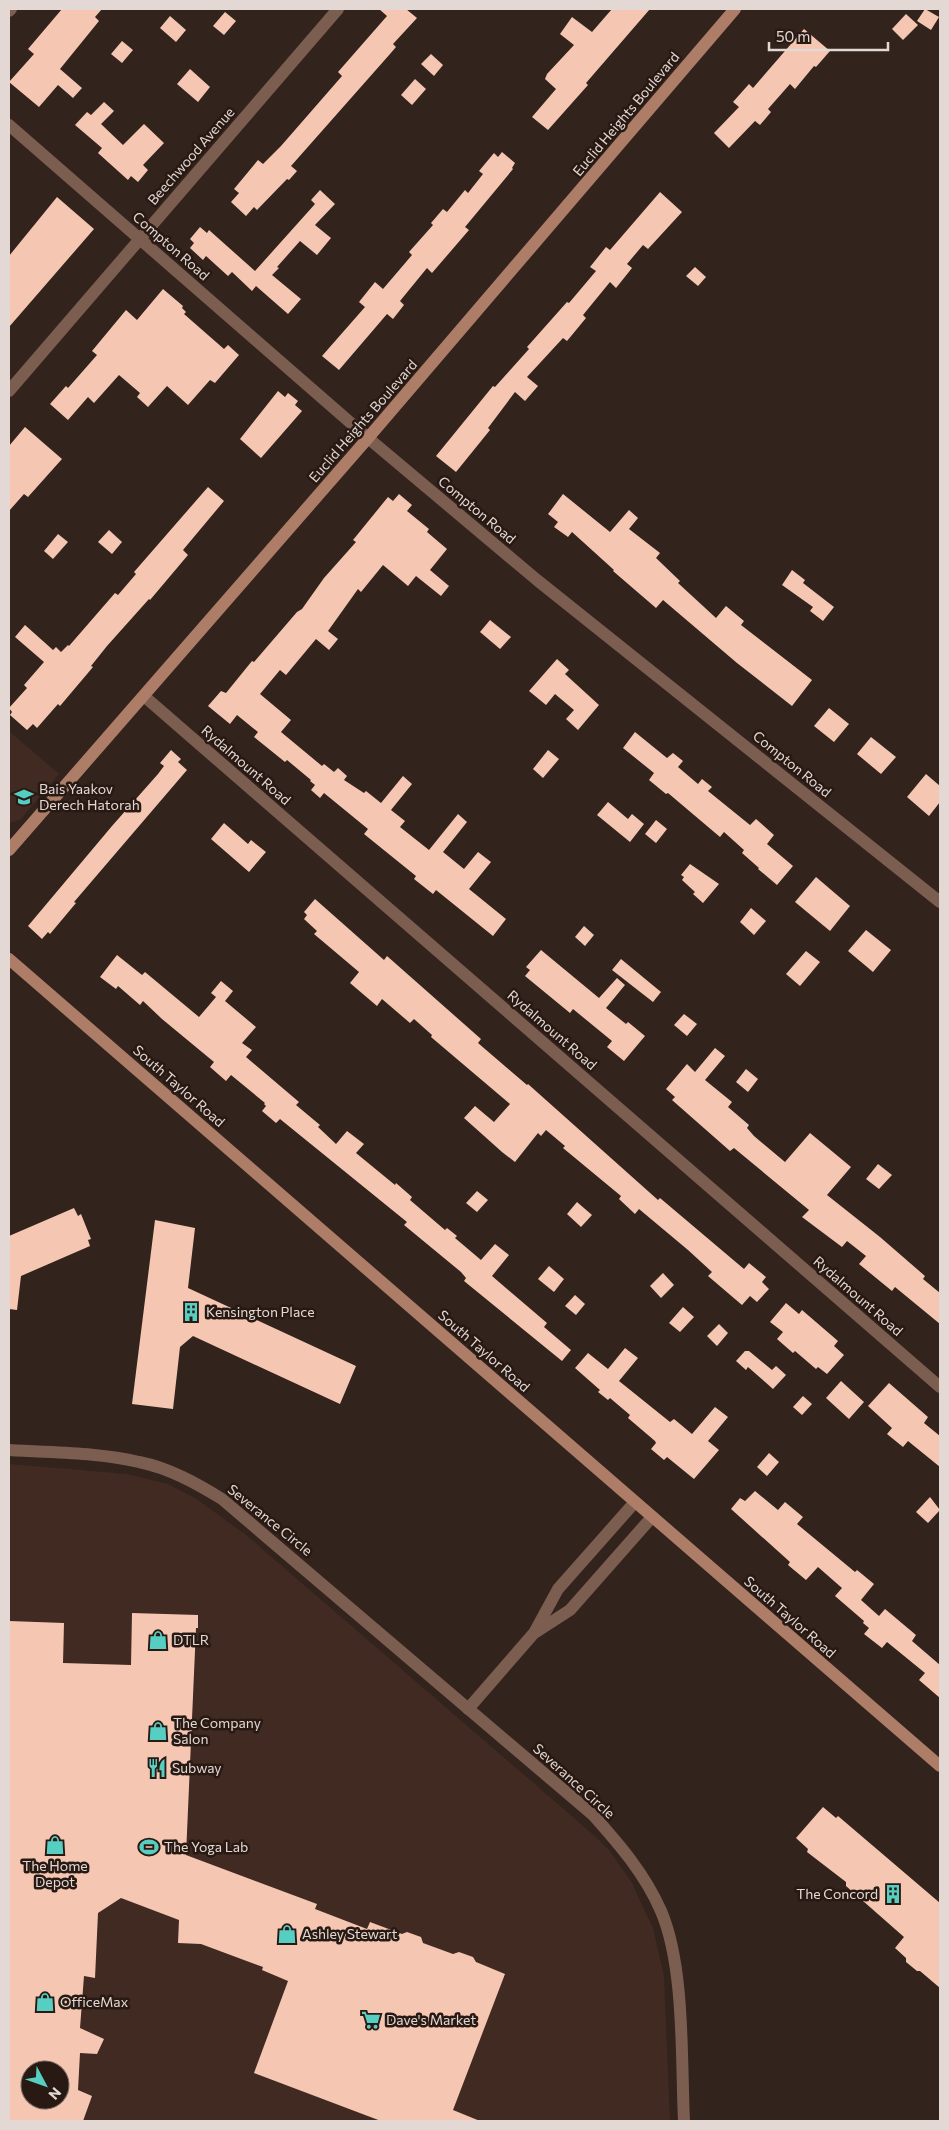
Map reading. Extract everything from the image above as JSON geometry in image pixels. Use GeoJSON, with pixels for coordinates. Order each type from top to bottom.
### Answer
{"type":"FeatureCollection","features":[{"type":"Feature","properties":{"kind":"main road","name":"Euclid Heights Boulevard"},"geometry":{"type":"LineString","coordinates":[[9,850],[368,438],[735,9]]}},
{"type":"Feature","properties":{"kind":"main road","name":"South Taylor Road"},"geometry":{"type":"LineString","coordinates":[[9,960],[940,1766]]}},
{"type":"Feature","properties":{"kind":"street","name":"Beechwood Avenue"},"geometry":{"type":"LineString","coordinates":[[9,390],[338,9]]}},
{"type":"Feature","properties":{"kind":"street","name":"Compton Road"},"geometry":{"type":"LineString","coordinates":[[9,125],[368,438],[537,580],[940,902]]}},
{"type":"Feature","properties":{"kind":"street","name":"Rydalmount Road"},"geometry":{"type":"LineString","coordinates":[[144,697],[940,1386]]}},
{"type":"Feature","properties":{"kind":"street","name":"Severance Circle"},"geometry":{"type":"LineString","coordinates":[[9,1450],[106,1457],[139,1462],[171,1472],[196,1483],[222,1499],[593,1815],[620,1845],[641,1874],[662,1912],[674,1957],[679,2010],[684,2121]]}},
{"type":"Feature","properties":{"kind":"street"},"geometry":{"type":"LineString","coordinates":[[468,1709],[534,1633],[558,1590],[635,1502]]}},
{"type":"Feature","properties":{"kind":"street"},"geometry":{"type":"LineString","coordinates":[[534,1633],[570,1610],[652,1516]]}},
{"type":"Feature","properties":{"kind":"shaded area","name":"Bais Yaakov Derech Hatorah"},"geometry":{"type":"Polygon","coordinates":[[[9,731],[59,774],[20,820],[9,823],[9,731]]]}},
{"type":"Feature","properties":{"kind":"shaded area"},"geometry":{"type":"Polygon","coordinates":[[[9,1464],[127,1474],[168,1484],[195,1498],[245,1534],[596,1837],[610,1851],[632,1883],[653,1928],[664,1976],[670,2121],[9,2121],[9,1464]]]}},
{"type":"Feature","properties":{"kind":"building"},"geometry":{"type":"Polygon","coordinates":[[[62,9],[102,9],[95,17],[99,21],[60,69],[82,88],[73,98],[58,85],[39,107],[9,82],[34,54],[28,49],[62,9]]]}},
{"type":"Feature","properties":{"kind":"building"},"geometry":{"type":"Polygon","coordinates":[[[379,9],[406,9],[417,18],[393,44],[396,47],[291,166],[297,171],[257,210],[254,207],[246,216],[231,202],[239,193],[234,189],[258,160],[263,164],[281,146],[342,76],[338,72],[387,16],[379,9]]]}},
{"type":"Feature","properties":{"kind":"building"},"geometry":{"type":"Polygon","coordinates":[[[612,9],[650,9],[586,83],[588,85],[548,130],[532,117],[556,89],[545,79],[547,74],[574,45],[560,34],[572,17],[592,32],[612,9]]]}},
{"type":"Feature","properties":{"kind":"building"},"geometry":{"type":"Polygon","coordinates":[[[925,9],[939,17],[931,30],[917,21],[925,9]]]}},
{"type":"Feature","properties":{"kind":"building"},"geometry":{"type":"Polygon","coordinates":[[[225,12],[236,21],[224,35],[213,26],[225,12]]]}},
{"type":"Feature","properties":{"kind":"building"},"geometry":{"type":"Polygon","coordinates":[[[906,14],[918,25],[903,40],[892,29],[906,14]]]}},
{"type":"Feature","properties":{"kind":"building"},"geometry":{"type":"Polygon","coordinates":[[[170,16],[186,30],[176,42],[160,28],[170,16]]]}},
{"type":"Feature","properties":{"kind":"building"},"geometry":{"type":"Polygon","coordinates":[[[804,29],[830,51],[816,67],[814,66],[795,89],[790,84],[768,109],[771,112],[760,125],[755,121],[729,148],[714,133],[739,107],[733,102],[749,84],[753,88],[804,29]]]}},
{"type":"Feature","properties":{"kind":"building"},"geometry":{"type":"Polygon","coordinates":[[[122,41],[133,50],[122,63],[111,54],[122,41]]]}},
{"type":"Feature","properties":{"kind":"building"},"geometry":{"type":"Polygon","coordinates":[[[431,54],[443,65],[434,76],[421,64],[431,54]]]}},
{"type":"Feature","properties":{"kind":"building"},"geometry":{"type":"Polygon","coordinates":[[[190,69],[210,87],[198,102],[177,84],[190,69]]]}},
{"type":"Feature","properties":{"kind":"building"},"geometry":{"type":"Polygon","coordinates":[[[415,79],[426,89],[412,105],[401,95],[415,79]]]}},
{"type":"Feature","properties":{"kind":"building"},"geometry":{"type":"Polygon","coordinates":[[[104,102],[114,111],[101,124],[123,145],[144,124],[164,143],[143,165],[148,170],[138,182],[131,176],[128,180],[98,153],[102,148],[75,125],[87,112],[91,115],[104,102]]]}},
{"type":"Feature","properties":{"kind":"building"},"geometry":{"type":"Polygon","coordinates":[[[502,152],[515,163],[513,169],[465,227],[469,230],[432,273],[427,268],[400,301],[404,305],[393,319],[387,314],[339,370],[322,356],[365,307],[359,302],[375,282],[383,289],[412,255],[409,252],[433,225],[431,223],[443,209],[447,212],[465,190],[468,193],[483,174],[479,171],[494,153],[498,157],[502,152]]]}},
{"type":"Feature","properties":{"kind":"building"},"geometry":{"type":"Polygon","coordinates":[[[320,190],[335,204],[315,225],[331,238],[317,255],[300,241],[272,275],[301,299],[288,314],[256,286],[252,291],[232,272],[228,276],[206,256],[203,260],[190,248],[194,243],[190,239],[200,227],[207,233],[209,230],[255,271],[315,204],[311,200],[320,190]]]}},
{"type":"Feature","properties":{"kind":"building"},"geometry":{"type":"Polygon","coordinates":[[[660,192],[682,212],[648,249],[643,245],[627,264],[632,268],[616,288],[610,282],[583,315],[586,318],[567,341],[563,338],[527,377],[538,386],[525,401],[515,392],[488,428],[490,430],[456,472],[436,456],[493,386],[495,387],[529,349],[527,347],[567,302],[569,303],[596,271],[590,267],[606,247],[610,250],[660,192]]]}},
{"type":"Feature","properties":{"kind":"building"},"geometry":{"type":"Polygon","coordinates":[[[57,197],[94,229],[9,327],[9,256],[57,197]]]}},
{"type":"Feature","properties":{"kind":"building"},"geometry":{"type":"Polygon","coordinates":[[[695,267],[706,277],[698,286],[686,276],[695,267]]]}},
{"type":"Feature","properties":{"kind":"building"},"geometry":{"type":"Polygon","coordinates":[[[163,289],[183,306],[182,308],[186,312],[184,314],[224,349],[228,345],[239,355],[215,383],[210,380],[188,405],[167,386],[148,407],[137,397],[140,393],[119,375],[94,403],[88,397],[68,420],[50,404],[66,386],[68,388],[97,355],[92,351],[126,310],[137,320],[163,289]]]}},
{"type":"Feature","properties":{"kind":"building"},"geometry":{"type":"Polygon","coordinates":[[[278,391],[285,397],[288,393],[298,401],[295,405],[302,411],[261,458],[240,439],[278,391]]]}},
{"type":"Feature","properties":{"kind":"building"},"geometry":{"type":"Polygon","coordinates":[[[25,427],[62,459],[28,497],[24,494],[9,511],[9,446],[25,427]]]}},
{"type":"Feature","properties":{"kind":"building"},"geometry":{"type":"Polygon","coordinates":[[[208,487],[224,501],[183,550],[188,555],[150,600],[107,646],[91,666],[93,667],[60,706],[58,704],[37,728],[33,724],[27,730],[10,715],[12,712],[9,708],[27,688],[24,685],[44,662],[15,637],[25,625],[53,650],[56,647],[61,652],[69,646],[115,593],[118,595],[136,574],[134,572],[208,487]]]}},
{"type":"Feature","properties":{"kind":"building"},"geometry":{"type":"Polygon","coordinates":[[[399,494],[412,505],[407,511],[429,529],[427,532],[447,549],[430,570],[449,586],[441,596],[416,576],[408,586],[383,565],[361,592],[358,589],[328,631],[338,639],[329,650],[316,639],[286,675],[280,670],[260,694],[291,720],[281,732],[322,766],[324,764],[334,772],[338,768],[347,776],[344,780],[364,793],[366,791],[381,803],[403,776],[412,784],[391,810],[405,821],[400,827],[429,850],[458,814],[467,822],[443,852],[464,869],[478,852],[491,862],[469,889],[506,919],[493,936],[436,890],[433,894],[414,879],[416,876],[364,834],[368,829],[324,793],[320,798],[311,790],[315,785],[311,780],[287,760],[285,762],[254,737],[258,732],[237,715],[230,724],[208,706],[221,691],[226,693],[252,661],[254,662],[297,612],[302,609],[324,578],[356,542],[353,540],[388,497],[393,501],[399,494]]]}},
{"type":"Feature","properties":{"kind":"building"},"geometry":{"type":"Polygon","coordinates":[[[563,494],[610,532],[629,510],[638,518],[629,529],[660,553],[656,558],[680,581],[678,583],[716,618],[726,606],[744,621],[741,625],[812,680],[792,706],[737,663],[663,600],[656,608],[572,532],[568,537],[554,527],[558,522],[548,514],[563,494]]]}},
{"type":"Feature","properties":{"kind":"building"},"geometry":{"type":"Polygon","coordinates":[[[109,530],[122,542],[112,554],[98,542],[109,530]]]}},
{"type":"Feature","properties":{"kind":"building"},"geometry":{"type":"Polygon","coordinates":[[[58,534],[68,542],[53,559],[44,551],[58,534]]]}},
{"type":"Feature","properties":{"kind":"building"},"geometry":{"type":"Polygon","coordinates":[[[792,570],[805,580],[803,583],[834,607],[823,621],[810,611],[813,607],[782,585],[792,570]]]}},
{"type":"Feature","properties":{"kind":"building"},"geometry":{"type":"Polygon","coordinates":[[[490,620],[511,637],[500,649],[480,632],[490,620]]]}},
{"type":"Feature","properties":{"kind":"building"},"geometry":{"type":"Polygon","coordinates":[[[557,659],[569,670],[565,674],[599,705],[578,730],[566,719],[574,710],[555,694],[546,705],[529,691],[557,659]]]}},
{"type":"Feature","properties":{"kind":"building"},"geometry":{"type":"Polygon","coordinates":[[[829,708],[849,724],[834,742],[814,726],[829,708]]]}},
{"type":"Feature","properties":{"kind":"building"},"geometry":{"type":"Polygon","coordinates":[[[635,732],[667,758],[673,753],[683,761],[678,767],[698,784],[702,779],[712,787],[708,791],[750,825],[756,819],[774,835],[767,844],[793,866],[777,885],[742,853],[744,850],[724,832],[720,837],[668,793],[666,794],[649,780],[654,773],[623,748],[635,732]]]}},
{"type":"Feature","properties":{"kind":"building"},"geometry":{"type":"Polygon","coordinates":[[[871,737],[896,757],[881,774],[857,754],[871,737]]]}},
{"type":"Feature","properties":{"kind":"building"},"geometry":{"type":"Polygon","coordinates":[[[171,750],[181,759],[178,762],[187,770],[74,902],[76,903],[50,934],[48,932],[42,939],[28,926],[158,774],[164,766],[160,763],[171,750]]]}},
{"type":"Feature","properties":{"kind":"building"},"geometry":{"type":"Polygon","coordinates":[[[548,750],[559,759],[543,778],[533,769],[548,750]]]}},
{"type":"Feature","properties":{"kind":"building"},"geometry":{"type":"Polygon","coordinates":[[[926,774],[940,786],[940,802],[929,816],[907,797],[926,774]]]}},
{"type":"Feature","properties":{"kind":"building"},"geometry":{"type":"Polygon","coordinates":[[[608,802],[628,819],[632,814],[644,824],[630,842],[597,815],[608,802]]]}},
{"type":"Feature","properties":{"kind":"building"},"geometry":{"type":"Polygon","coordinates":[[[656,820],[667,829],[656,843],[645,834],[656,820]]]}},
{"type":"Feature","properties":{"kind":"building"},"geometry":{"type":"Polygon","coordinates":[[[224,823],[248,844],[251,840],[266,852],[249,872],[211,839],[224,823]]]}},
{"type":"Feature","properties":{"kind":"building"},"geometry":{"type":"Polygon","coordinates":[[[690,864],[719,884],[703,903],[693,894],[695,892],[682,880],[684,877],[681,875],[690,864]]]}},
{"type":"Feature","properties":{"kind":"building"},"geometry":{"type":"Polygon","coordinates":[[[816,877],[850,906],[830,931],[795,902],[816,877]]]}},
{"type":"Feature","properties":{"kind":"building"},"geometry":{"type":"Polygon","coordinates":[[[315,899],[384,960],[387,956],[481,1039],[478,1043],[528,1084],[658,1200],[660,1198],[744,1269],[749,1263],[766,1277],[762,1282],[769,1289],[757,1302],[750,1296],[742,1305],[708,1276],[712,1272],[688,1250],[639,1209],[635,1214],[619,1199],[621,1196],[563,1148],[565,1146],[546,1130],[541,1136],[538,1133],[515,1162],[502,1152],[464,1118],[475,1106],[494,1122],[510,1104],[431,1037],[432,1035],[414,1019],[410,1023],[382,999],[377,1006],[350,983],[359,972],[314,934],[317,931],[304,919],[307,915],[304,912],[315,899]]]}},
{"type":"Feature","properties":{"kind":"building"},"geometry":{"type":"Polygon","coordinates":[[[751,908],[766,921],[754,935],[740,922],[751,908]]]}},
{"type":"Feature","properties":{"kind":"building"},"geometry":{"type":"Polygon","coordinates":[[[584,926],[594,935],[585,946],[575,937],[584,926]]]}},
{"type":"Feature","properties":{"kind":"building"},"geometry":{"type":"Polygon","coordinates":[[[866,930],[891,950],[873,972],[848,951],[866,930]]]}},
{"type":"Feature","properties":{"kind":"building"},"geometry":{"type":"Polygon","coordinates":[[[541,950],[599,998],[617,978],[625,985],[606,1008],[645,1036],[624,1061],[607,1047],[612,1041],[573,1009],[570,1013],[525,976],[530,970],[526,967],[541,950]]]}},
{"type":"Feature","properties":{"kind":"building"},"geometry":{"type":"Polygon","coordinates":[[[806,951],[820,962],[800,986],[786,974],[806,951]]]}},
{"type":"Feature","properties":{"kind":"building"},"geometry":{"type":"Polygon","coordinates":[[[117,955],[142,975],[145,972],[199,1017],[216,997],[211,993],[221,981],[233,991],[225,1001],[256,1027],[242,1043],[252,1050],[246,1057],[299,1102],[296,1105],[320,1125],[318,1127],[336,1144],[347,1131],[364,1144],[356,1153],[395,1185],[396,1183],[412,1197],[410,1200],[445,1230],[447,1228],[457,1236],[455,1238],[481,1260],[495,1244],[509,1255],[492,1276],[547,1323],[544,1327],[571,1350],[562,1361],[464,1281],[466,1278],[461,1272],[404,1225],[407,1222],[280,1119],[276,1123],[262,1111],[266,1106],[265,1103],[231,1075],[226,1081],[210,1067],[214,1062],[143,1001],[140,1005],[118,986],[116,989],[100,977],[117,955]]]}},
{"type":"Feature","properties":{"kind":"building"},"geometry":{"type":"Polygon","coordinates":[[[621,959],[661,992],[653,1002],[612,970],[621,959]]]}},
{"type":"Feature","properties":{"kind":"building"},"geometry":{"type":"Polygon","coordinates":[[[684,1014],[697,1024],[687,1036],[674,1025],[684,1014]]]}},
{"type":"Feature","properties":{"kind":"building"},"geometry":{"type":"Polygon","coordinates":[[[715,1048],[725,1056],[705,1080],[732,1102],[728,1107],[749,1125],[747,1128],[754,1136],[785,1162],[810,1133],[851,1167],[827,1195],[925,1276],[923,1279],[940,1293],[940,1324],[895,1287],[892,1291],[859,1264],[866,1256],[847,1241],[842,1247],[802,1217],[809,1210],[734,1148],[730,1151],[672,1100],[675,1097],[666,1089],[687,1064],[695,1072],[715,1048]]]}},
{"type":"Feature","properties":{"kind":"building"},"geometry":{"type":"Polygon","coordinates":[[[746,1069],[758,1079],[748,1092],[736,1082],[746,1069]]]}},
{"type":"Feature","properties":{"kind":"building"},"geometry":{"type":"Polygon","coordinates":[[[878,1164],[892,1175],[879,1189],[866,1179],[878,1164]]]}},
{"type":"Feature","properties":{"kind":"building"},"geometry":{"type":"Polygon","coordinates":[[[477,1191],[488,1200],[477,1212],[466,1203],[477,1191]]]}},
{"type":"Feature","properties":{"kind":"building"},"geometry":{"type":"Polygon","coordinates":[[[577,1202],[592,1215],[581,1227],[567,1214],[577,1202]]]}},
{"type":"Feature","properties":{"kind":"building"},"geometry":{"type":"Polygon","coordinates":[[[74,1208],[78,1216],[81,1214],[91,1239],[88,1240],[90,1246],[21,1276],[17,1310],[9,1309],[9,1236],[74,1208]]]}},
{"type":"Feature","properties":{"kind":"building","name":"Kensington Place"},"geometry":{"type":"Polygon","coordinates":[[[155,1220],[195,1228],[188,1288],[356,1366],[340,1404],[193,1336],[180,1347],[173,1409],[132,1404],[155,1220]]]}},
{"type":"Feature","properties":{"kind":"building"},"geometry":{"type":"Polygon","coordinates":[[[549,1266],[564,1279],[554,1292],[538,1279],[549,1266]]]}},
{"type":"Feature","properties":{"kind":"building"},"geometry":{"type":"Polygon","coordinates":[[[663,1273],[674,1285],[661,1298],[650,1286],[663,1273]]]}},
{"type":"Feature","properties":{"kind":"building"},"geometry":{"type":"Polygon","coordinates":[[[575,1295],[585,1304],[576,1315],[565,1306],[575,1295]]]}},
{"type":"Feature","properties":{"kind":"building"},"geometry":{"type":"Polygon","coordinates":[[[786,1303],[799,1314],[802,1310],[838,1341],[834,1346],[844,1355],[827,1374],[818,1367],[816,1369],[795,1351],[793,1353],[777,1339],[783,1332],[770,1322],[786,1303]]]}},
{"type":"Feature","properties":{"kind":"building"},"geometry":{"type":"Polygon","coordinates":[[[683,1307],[694,1317],[680,1332],[669,1323],[683,1307]]]}},
{"type":"Feature","properties":{"kind":"building"},"geometry":{"type":"Polygon","coordinates":[[[719,1324],[728,1333],[717,1346],[707,1336],[719,1324]]]}},
{"type":"Feature","properties":{"kind":"building"},"geometry":{"type":"Polygon","coordinates":[[[625,1348],[638,1358],[619,1381],[670,1422],[674,1419],[692,1434],[715,1407],[728,1417],[708,1441],[719,1450],[694,1479],[667,1457],[664,1460],[651,1449],[656,1443],[655,1441],[628,1418],[630,1415],[610,1398],[608,1400],[598,1392],[600,1390],[575,1368],[588,1353],[608,1369],[625,1348]]]}},
{"type":"Feature","properties":{"kind":"building"},"geometry":{"type":"Polygon","coordinates":[[[745,1351],[749,1351],[772,1370],[776,1366],[786,1375],[773,1389],[748,1367],[746,1370],[736,1361],[745,1351]]]}},
{"type":"Feature","properties":{"kind":"building"},"geometry":{"type":"Polygon","coordinates":[[[841,1381],[864,1402],[849,1419],[826,1398],[841,1381]]]}},
{"type":"Feature","properties":{"kind":"building"},"geometry":{"type":"Polygon","coordinates":[[[889,1383],[928,1417],[924,1423],[940,1436],[940,1467],[908,1441],[903,1447],[887,1434],[892,1428],[868,1406],[889,1383]]]}},
{"type":"Feature","properties":{"kind":"building"},"geometry":{"type":"Polygon","coordinates":[[[803,1396],[812,1404],[802,1415],[793,1407],[803,1396]]]}},
{"type":"Feature","properties":{"kind":"building"},"geometry":{"type":"Polygon","coordinates":[[[769,1453],[779,1462],[767,1476],[757,1467],[769,1453]]]}},
{"type":"Feature","properties":{"kind":"building"},"geometry":{"type":"Polygon","coordinates":[[[755,1491],[778,1510],[785,1502],[803,1517],[797,1524],[855,1572],[857,1570],[874,1584],[861,1600],[879,1616],[885,1609],[916,1635],[912,1641],[940,1665],[940,1698],[919,1680],[925,1673],[887,1642],[882,1648],[864,1634],[869,1628],[863,1623],[864,1621],[835,1596],[842,1588],[818,1567],[806,1580],[788,1565],[790,1562],[731,1509],[740,1498],[745,1501],[755,1491]]]}},
{"type":"Feature","properties":{"kind":"building"},"geometry":{"type":"Polygon","coordinates":[[[930,1497],[940,1510],[928,1523],[916,1512],[930,1497]]]}},
{"type":"Feature","properties":{"kind":"building"},"geometry":{"type":"Polygon","coordinates":[[[132,1613],[198,1615],[186,1855],[317,1904],[315,1909],[367,1929],[370,1922],[402,1934],[407,1932],[421,1937],[423,1943],[453,1954],[459,1952],[473,1957],[476,1962],[505,1974],[453,2110],[480,2121],[381,2121],[254,2073],[288,1981],[262,1970],[263,1967],[201,1944],[178,1943],[179,1920],[121,1898],[98,1913],[95,1978],[84,1976],[80,2028],[104,2039],[97,2054],[80,2053],[78,2090],[92,2096],[83,2121],[9,2121],[9,1621],[64,1623],[63,1663],[131,1665],[132,1613]]]}},
{"type":"Feature","properties":{"kind":"building","name":"The Concord"},"geometry":{"type":"Polygon","coordinates":[[[823,1807],[836,1818],[838,1816],[940,1903],[940,1988],[906,1962],[906,1958],[895,1948],[904,1937],[846,1886],[846,1882],[807,1852],[808,1849],[796,1838],[823,1807]]]}},
{"type":"Feature","properties":{"kind":"place","name":"Bais Yaakov Derech Hatorah"},"geometry":{"type":"Point","coordinates":[24,797]}},
{"type":"Feature","properties":{"kind":"place","name":"Kensington Place"},"geometry":{"type":"Point","coordinates":[191,1312]}},
{"type":"Feature","properties":{"kind":"place","name":"DTLR"},"geometry":{"type":"Point","coordinates":[158,1640]}},
{"type":"Feature","properties":{"kind":"place","name":"The Company Salon"},"geometry":{"type":"Point","coordinates":[158,1731]}},
{"type":"Feature","properties":{"kind":"place","name":"Subway"},"geometry":{"type":"Point","coordinates":[157,1768]}},
{"type":"Feature","properties":{"kind":"place","name":"The Home Depot"},"geometry":{"type":"Point","coordinates":[55,1845]}},
{"type":"Feature","properties":{"kind":"place","name":"The Yoga Lab"},"geometry":{"type":"Point","coordinates":[149,1847]}},
{"type":"Feature","properties":{"kind":"place","name":"The Concord"},"geometry":{"type":"Point","coordinates":[893,1894]}},
{"type":"Feature","properties":{"kind":"place","name":"Ashley Stewart"},"geometry":{"type":"Point","coordinates":[287,1934]}},
{"type":"Feature","properties":{"kind":"place","name":"OfficeMax"},"geometry":{"type":"Point","coordinates":[45,2002]}},
{"type":"Feature","properties":{"kind":"place","name":"Dave's Market"},"geometry":{"type":"Point","coordinates":[371,2020]}}]}
